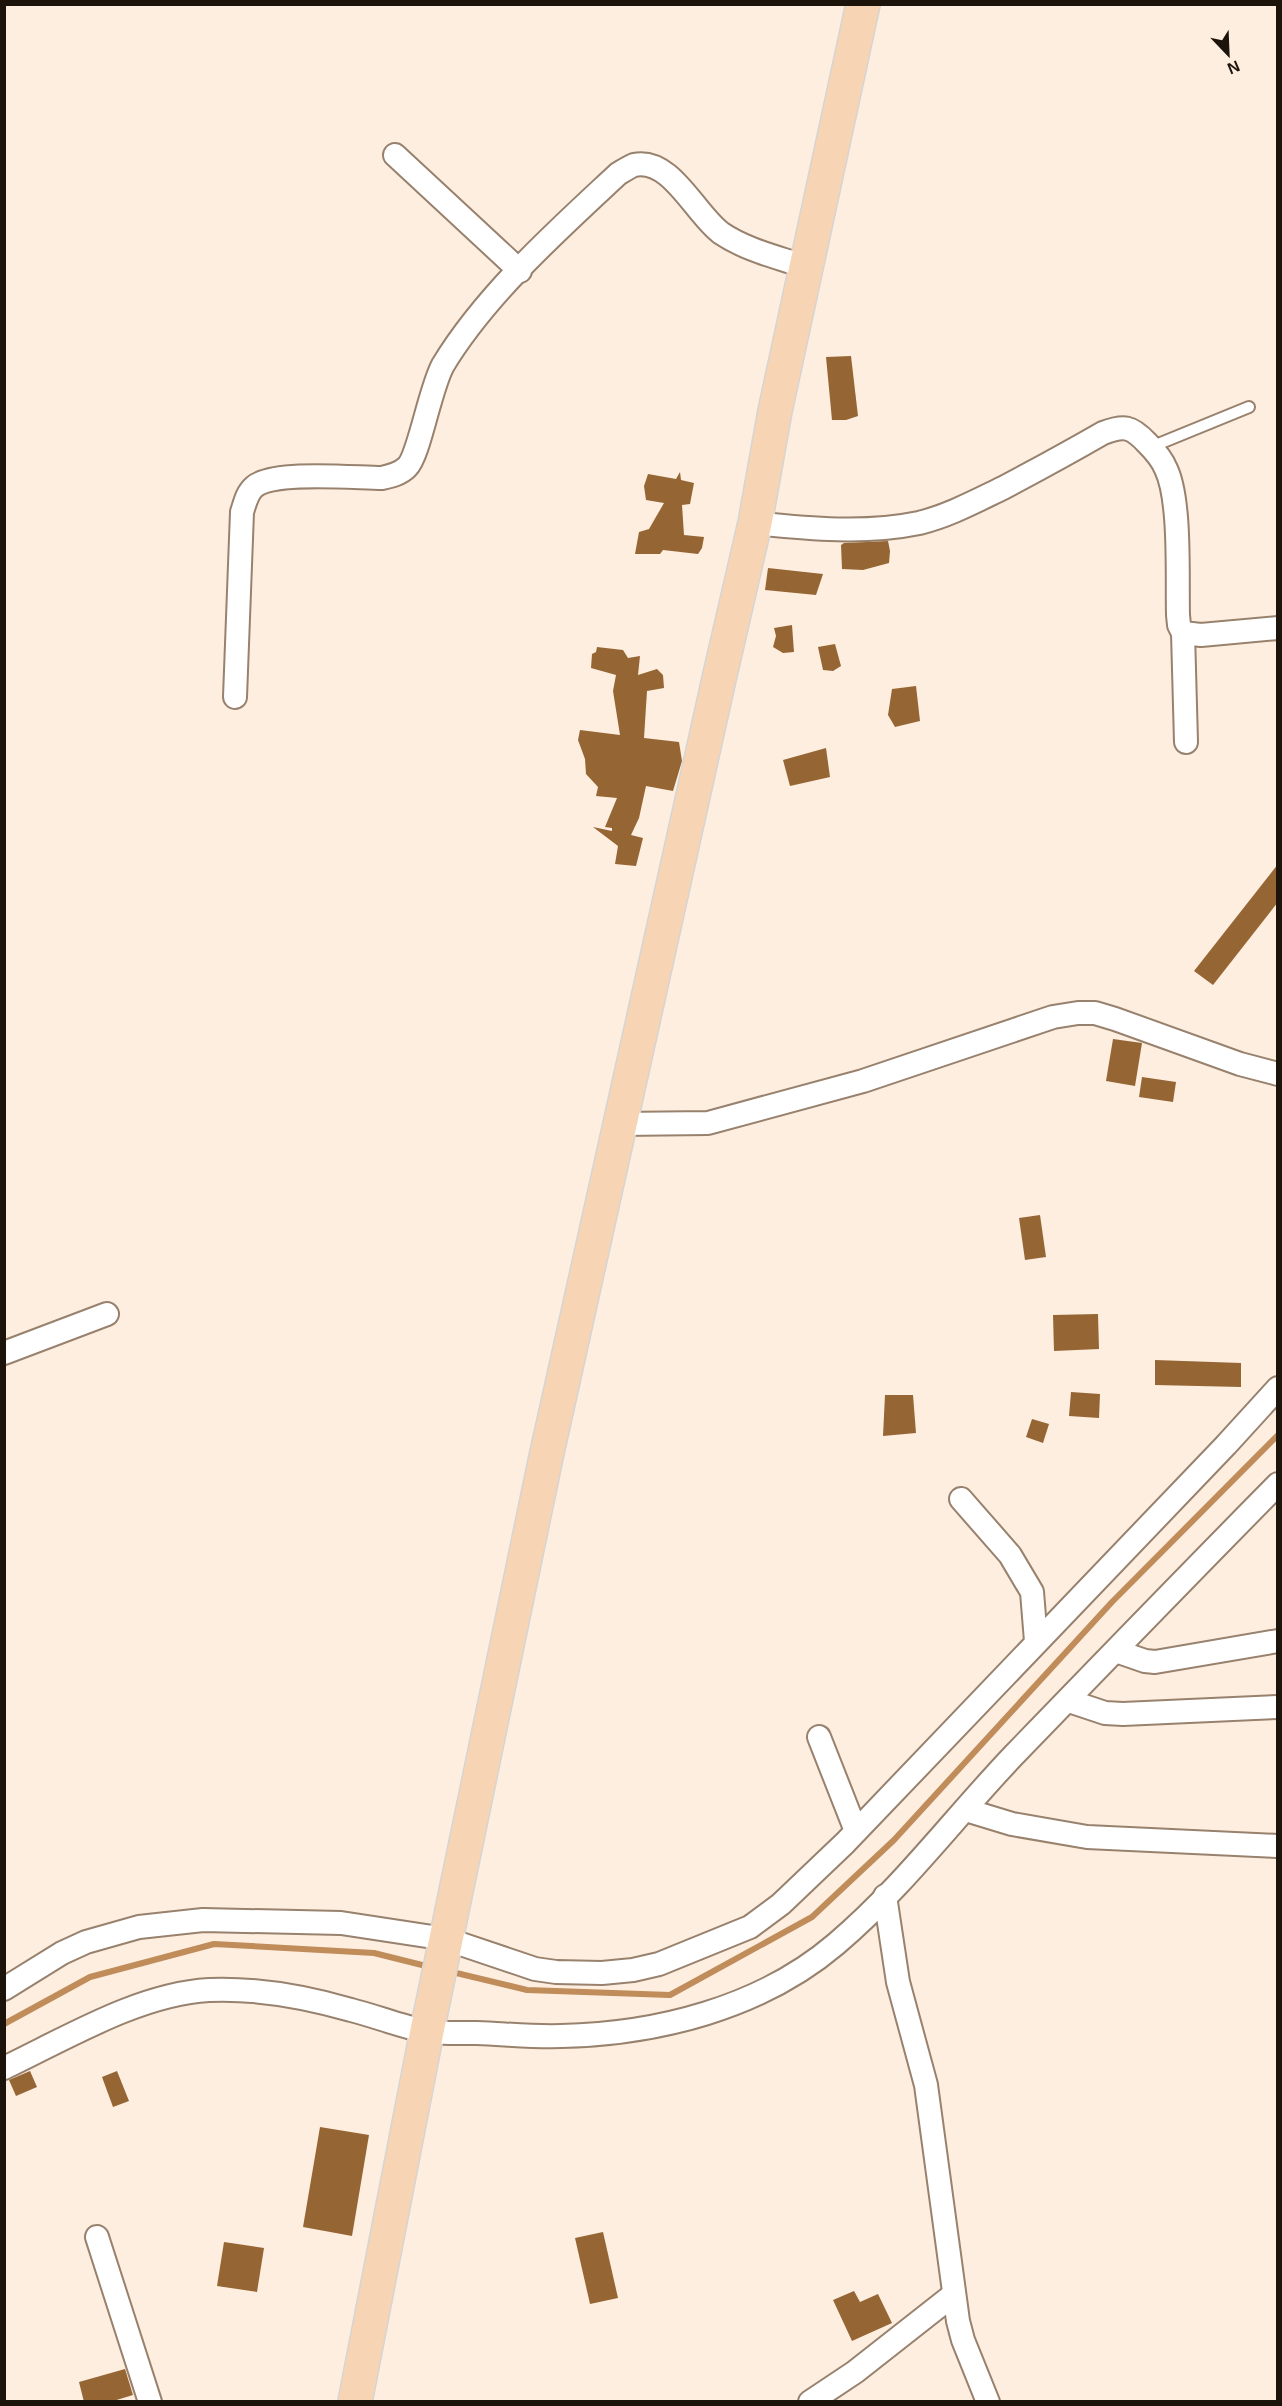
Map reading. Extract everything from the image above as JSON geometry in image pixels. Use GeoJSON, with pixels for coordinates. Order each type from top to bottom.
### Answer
{"type":"FeatureCollection","features":[{"type":"Feature","properties":{"kind":"main road"},"geometry":{"type":"LineString","coordinates":[[355,2402],[430,2016],[546,1457],[755,523],[775,411],[863,4]]}},
{"type":"Feature","properties":{"kind":"street"},"geometry":{"type":"LineString","coordinates":[[395,155],[520,272]]}},
{"type":"Feature","properties":{"kind":"street"},"geometry":{"type":"LineString","coordinates":[[235,697],[242,512],[252,488],[263,481],[284,477],[382,478],[398,474],[409,466],[431,392],[443,366],[470,327],[495,296],[618,174],[633,165],[650,165],[666,172],[709,223],[721,233],[742,246],[806,267]]}},
{"type":"Feature","properties":{"kind":"street"},"geometry":{"type":"LineString","coordinates":[[755,523],[810,529],[904,526],[939,517],[978,500],[1103,433],[1117,428],[1129,428],[1151,447],[1167,470],[1173,495],[1178,615],[1183,633],[1186,742]]}},
{"type":"Feature","properties":{"kind":"street"},"geometry":{"type":"LineString","coordinates":[[1183,633],[1201,635],[1278,628]]}},
{"type":"Feature","properties":{"kind":"street"},"geometry":{"type":"LineString","coordinates":[[620,1124],[708,1123],[863,1081],[1032,1022],[1078,1013],[1095,1013],[1115,1019],[1240,1064],[1278,1074]]}},
{"type":"Feature","properties":{"kind":"street"},"geometry":{"type":"LineString","coordinates":[[4,1353],[107,1314]]}},
{"type":"Feature","properties":{"kind":"street"},"geometry":{"type":"LineString","coordinates":[[4,1989],[62,1953],[86,1942],[139,1927],[183,1921],[269,1920],[341,1923],[444,1951],[504,1960],[556,1972],[602,1973],[633,1970],[659,1964],[750,1927],[781,1904],[856,1831],[1036,1641],[1164,1511],[1278,1388]]}},
{"type":"Feature","properties":{"kind":"street"},"geometry":{"type":"LineString","coordinates":[[4,2068],[131,2008],[208,1990],[270,1993],[558,2037],[624,2033],[688,2018],[758,1993],[808,1965],[835,1944],[885,1896],[966,1810],[1011,1758],[1278,1484]]}},
{"type":"Feature","properties":{"kind":"street"},"geometry":{"type":"LineString","coordinates":[[961,1499],[1010,1555],[1032,1592],[1036,1641]]}},
{"type":"Feature","properties":{"kind":"street"},"geometry":{"type":"LineString","coordinates":[[1116,1651],[1155,1662],[1278,1641]]}},
{"type":"Feature","properties":{"kind":"street"},"geometry":{"type":"LineString","coordinates":[[1069,1701],[1105,1713],[1123,1714],[1278,1707]]}},
{"type":"Feature","properties":{"kind":"street"},"geometry":{"type":"LineString","coordinates":[[819,1737],[856,1831]]}},
{"type":"Feature","properties":{"kind":"street"},"geometry":{"type":"LineString","coordinates":[[966,1810],[1012,1824],[1087,1837],[1278,1846]]}},
{"type":"Feature","properties":{"kind":"street"},"geometry":{"type":"LineString","coordinates":[[885,1896],[898,1982],[926,2085],[953,2295],[963,2340],[988,2402]]}},
{"type":"Feature","properties":{"kind":"street"},"geometry":{"type":"LineString","coordinates":[[97,2236],[150,2402]]}},
{"type":"Feature","properties":{"kind":"street"},"geometry":{"type":"LineString","coordinates":[[810,2402],[855,2372],[953,2295]]}},
{"type":"Feature","properties":{"kind":"lane"},"geometry":{"type":"LineString","coordinates":[[1151,447],[1249,407]]}},
{"type":"Feature","properties":{"kind":"building"},"geometry":{"type":"Polygon","coordinates":[[[851,356],[858,416],[846,420],[832,420],[826,357],[851,356]]]}},
{"type":"Feature","properties":{"kind":"building"},"geometry":{"type":"Polygon","coordinates":[[[680,472],[681,480],[694,483],[690,504],[682,505],[684,535],[704,537],[702,548],[698,554],[663,550],[660,554],[635,554],[639,532],[649,529],[664,503],[646,500],[644,486],[648,474],[676,479],[680,472]]]}},
{"type":"Feature","properties":{"kind":"building"},"geometry":{"type":"Polygon","coordinates":[[[888,541],[889,563],[863,570],[842,569],[841,545],[844,543],[888,541]]]}},
{"type":"Feature","properties":{"kind":"building"},"geometry":{"type":"Polygon","coordinates":[[[768,568],[823,574],[816,595],[765,590],[768,568]]]}},
{"type":"Feature","properties":{"kind":"building"},"geometry":{"type":"Polygon","coordinates":[[[792,625],[794,652],[783,653],[773,647],[776,636],[774,628],[792,625]]]}},
{"type":"Feature","properties":{"kind":"building"},"geometry":{"type":"Polygon","coordinates":[[[835,644],[841,666],[833,671],[823,670],[818,647],[835,644]]]}},
{"type":"Feature","properties":{"kind":"building"},"geometry":{"type":"Polygon","coordinates":[[[597,647],[623,650],[628,658],[640,656],[638,675],[657,669],[663,675],[664,688],[647,691],[644,738],[679,742],[682,761],[673,791],[646,786],[639,818],[631,835],[643,838],[636,866],[615,864],[618,846],[593,827],[612,831],[612,828],[605,827],[617,798],[596,796],[598,787],[586,774],[585,759],[578,740],[580,730],[620,735],[613,691],[616,675],[591,668],[592,654],[596,652],[597,647]]]}},
{"type":"Feature","properties":{"kind":"building"},"geometry":{"type":"Polygon","coordinates":[[[916,686],[920,721],[895,727],[888,715],[892,689],[916,686]]]}},
{"type":"Feature","properties":{"kind":"building"},"geometry":{"type":"Polygon","coordinates":[[[826,748],[830,777],[790,786],[783,760],[826,748]]]}},
{"type":"Feature","properties":{"kind":"building"},"geometry":{"type":"Polygon","coordinates":[[[1278,864],[1278,902],[1213,985],[1194,971],[1278,864]]]}},
{"type":"Feature","properties":{"kind":"building"},"geometry":{"type":"Polygon","coordinates":[[[1113,1039],[1142,1043],[1135,1086],[1106,1081],[1113,1039]]]}},
{"type":"Feature","properties":{"kind":"building"},"geometry":{"type":"Polygon","coordinates":[[[1142,1077],[1176,1082],[1173,1102],[1139,1097],[1142,1077]]]}},
{"type":"Feature","properties":{"kind":"building"},"geometry":{"type":"Polygon","coordinates":[[[1040,1215],[1046,1257],[1025,1260],[1019,1218],[1040,1215]]]}},
{"type":"Feature","properties":{"kind":"building"},"geometry":{"type":"Polygon","coordinates":[[[1098,1314],[1099,1349],[1054,1351],[1053,1315],[1098,1314]]]}},
{"type":"Feature","properties":{"kind":"building"},"geometry":{"type":"Polygon","coordinates":[[[1155,1360],[1241,1363],[1241,1387],[1155,1385],[1155,1360]]]}},
{"type":"Feature","properties":{"kind":"building"},"geometry":{"type":"Polygon","coordinates":[[[1071,1392],[1100,1394],[1099,1418],[1069,1416],[1071,1392]]]}},
{"type":"Feature","properties":{"kind":"building"},"geometry":{"type":"Polygon","coordinates":[[[885,1395],[913,1395],[916,1433],[883,1436],[885,1395]]]}},
{"type":"Feature","properties":{"kind":"building"},"geometry":{"type":"Polygon","coordinates":[[[1032,1419],[1049,1424],[1043,1443],[1026,1437],[1032,1419]]]}},
{"type":"Feature","properties":{"kind":"building"},"geometry":{"type":"Polygon","coordinates":[[[30,2071],[37,2087],[16,2096],[9,2080],[30,2071]]]}},
{"type":"Feature","properties":{"kind":"building"},"geometry":{"type":"Polygon","coordinates":[[[117,2071],[129,2101],[113,2107],[102,2077],[117,2071]]]}},
{"type":"Feature","properties":{"kind":"building"},"geometry":{"type":"Polygon","coordinates":[[[320,2127],[369,2135],[352,2236],[303,2227],[320,2127]]]}},
{"type":"Feature","properties":{"kind":"building"},"geometry":{"type":"Polygon","coordinates":[[[603,2232],[618,2298],[590,2304],[575,2238],[603,2232]]]}},
{"type":"Feature","properties":{"kind":"building"},"geometry":{"type":"Polygon","coordinates":[[[224,2242],[264,2248],[257,2292],[217,2286],[224,2242]]]}},
{"type":"Feature","properties":{"kind":"building"},"geometry":{"type":"Polygon","coordinates":[[[854,2291],[860,2302],[878,2294],[892,2323],[852,2341],[833,2300],[854,2291]]]}},
{"type":"Feature","properties":{"kind":"building"},"geometry":{"type":"Polygon","coordinates":[[[125,2369],[133,2395],[110,2402],[84,2402],[79,2382],[125,2369]]]}},
{"type":"Feature","properties":{"kind":"waterway"},"geometry":{"type":"LineString","coordinates":[[448,1971],[527,1990],[670,1995],[812,1917],[894,1840],[1112,1602],[1278,1435]]}},
{"type":"Feature","properties":{"kind":"waterway"},"geometry":{"type":"LineString","coordinates":[[4,2024],[90,1977],[214,1944],[374,1953],[430,1967]]}}]}
